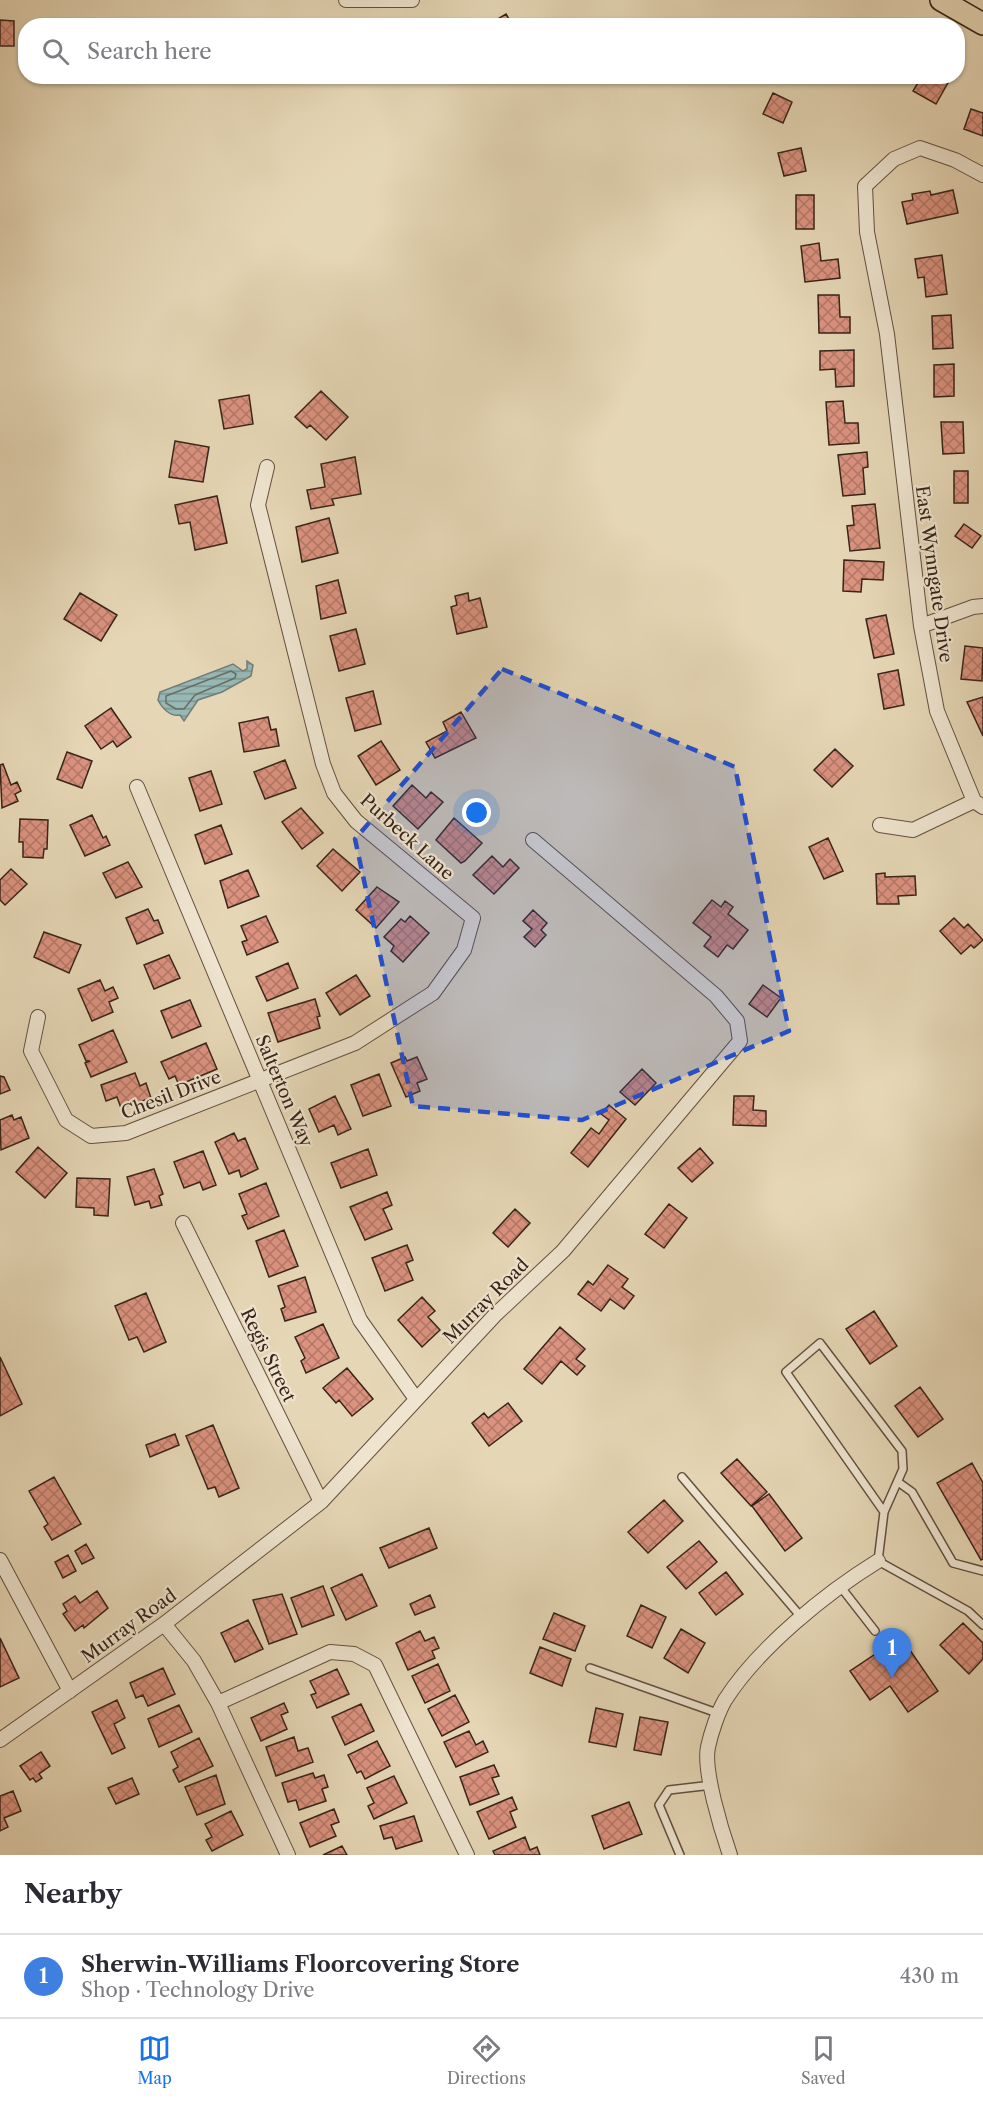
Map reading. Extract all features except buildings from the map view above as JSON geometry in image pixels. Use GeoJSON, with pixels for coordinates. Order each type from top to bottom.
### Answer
{"type":"FeatureCollection","features":[{"type":"Feature","properties":{"kind":"main road"},"geometry":{"type":"LineString","coordinates":[[941,0],[983,24]]}},
{"type":"Feature","properties":{"kind":"street"},"geometry":{"type":"LineString","coordinates":[[346,0],[412,0]]}},
{"type":"Feature","properties":{"kind":"street","name":"East Wynngate Drive"},"geometry":{"type":"LineString","coordinates":[[979,804],[937,711],[921,626],[886,334],[867,232],[866,186],[894,159],[920,148],[955,160],[983,175]]}},
{"type":"Feature","properties":{"kind":"street","name":"Purbeck Lane"},"geometry":{"type":"LineString","coordinates":[[260,1079],[355,1044],[433,993],[464,950],[473,918],[356,821],[334,793],[323,764],[258,505],[267,467]]}},
{"type":"Feature","properties":{"kind":"street"},"geometry":{"type":"LineString","coordinates":[[921,626],[983,606]]}},
{"type":"Feature","properties":{"kind":"street","name":"Salterton Way"},"geometry":{"type":"LineString","coordinates":[[137,787],[360,1320],[416,1399]]}},
{"type":"Feature","properties":{"kind":"street"},"geometry":{"type":"LineString","coordinates":[[880,825],[913,830],[979,804]]}},
{"type":"Feature","properties":{"kind":"street","name":"Murray Road"},"geometry":{"type":"LineString","coordinates":[[0,1740],[164,1624],[321,1502],[495,1315],[562,1251],[740,1041],[737,1021],[716,996],[533,840]]}},
{"type":"Feature","properties":{"kind":"street","name":"Chesil Drive"},"geometry":{"type":"LineString","coordinates":[[38,1017],[31,1051],[66,1120],[91,1136],[126,1133],[260,1079]]}},
{"type":"Feature","properties":{"kind":"street","name":"Regis Street"},"geometry":{"type":"LineString","coordinates":[[183,1223],[321,1502]]}},
{"type":"Feature","properties":{"kind":"street"},"geometry":{"type":"LineString","coordinates":[[0,1560],[70,1691]]}},
{"type":"Feature","properties":{"kind":"street"},"geometry":{"type":"LineString","coordinates":[[730,1855],[717,1818],[707,1749],[724,1701],[760,1658],[802,1618],[840,1586],[878,1561]]}},
{"type":"Feature","properties":{"kind":"street"},"geometry":{"type":"LineString","coordinates":[[164,1624],[194,1661],[218,1702],[288,1855]]}},
{"type":"Feature","properties":{"kind":"street"},"geometry":{"type":"LineString","coordinates":[[218,1702],[330,1652],[354,1654],[375,1665],[467,1855]]}},
{"type":"Feature","properties":{"kind":"lane"},"geometry":{"type":"LineString","coordinates":[[884,1512],[786,1372],[820,1343],[902,1451],[903,1469],[884,1512],[878,1561],[968,1611],[983,1625]]}},
{"type":"Feature","properties":{"kind":"lane"},"geometry":{"type":"LineString","coordinates":[[682,1477],[802,1618]]}},
{"type":"Feature","properties":{"kind":"lane"},"geometry":{"type":"LineString","coordinates":[[898,1482],[912,1492],[953,1563],[983,1571]]}},
{"type":"Feature","properties":{"kind":"lane"},"geometry":{"type":"LineString","coordinates":[[840,1586],[875,1632]]}},
{"type":"Feature","properties":{"kind":"lane"},"geometry":{"type":"LineString","coordinates":[[590,1668],[720,1714]]}},
{"type":"Feature","properties":{"kind":"lane"},"geometry":{"type":"LineString","coordinates":[[680,1855],[659,1805],[669,1790],[712,1785]]}},
{"type":"Feature","properties":{"kind":"highlighted area"},"geometry":{"type":"Polygon","coordinates":[[[502,669],[735,767],[789,1031],[582,1120],[413,1106],[355,839],[502,669]]]}},
{"type":"Feature","properties":{"kind":"water"},"geometry":{"type":"Polygon","coordinates":[[[247,661],[253,665],[251,676],[222,692],[198,700],[184,721],[180,715],[173,715],[167,711],[158,700],[160,692],[233,664],[243,671],[247,669],[247,661]]]}},
{"type":"Feature","properties":{"kind":"place","name":"Sherwin-Williams Floorcovering Store"},"geometry":{"type":"Point","coordinates":[892,1678]}}]}
